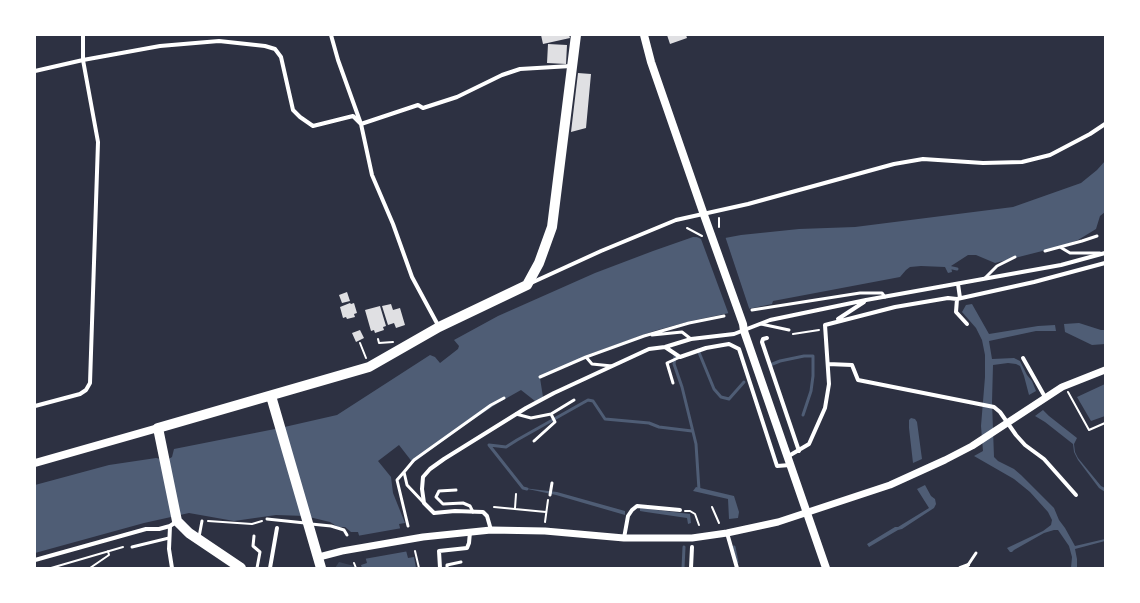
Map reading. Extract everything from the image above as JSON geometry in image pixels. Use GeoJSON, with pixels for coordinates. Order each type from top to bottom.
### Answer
{"type":"FeatureCollection","features":[{"type":"Feature","properties":{"kind":"main road"},"geometry":{"type":"LineString","coordinates":[[35,463],[159,431],[369,367],[439,328],[527,285],[539,262],[552,227],[576,35]]}},
{"type":"Feature","properties":{"kind":"main road"},"geometry":{"type":"LineString","coordinates":[[644,35],[705,219],[826,568]]}},
{"type":"Feature","properties":{"kind":"main road"},"geometry":{"type":"LineString","coordinates":[[270,396],[322,568]]}},
{"type":"Feature","properties":{"kind":"main road"},"geometry":{"type":"LineString","coordinates":[[159,431],[173,524],[241,568]]}},
{"type":"Feature","properties":{"kind":"street"},"geometry":{"type":"LineString","coordinates":[[35,406],[80,394],[86,390],[90,384],[98,142],[83,60],[83,35]]}},
{"type":"Feature","properties":{"kind":"street"},"geometry":{"type":"LineString","coordinates":[[331,35],[360,124],[372,175],[393,224],[412,278],[439,328]]}},
{"type":"Feature","properties":{"kind":"street"},"geometry":{"type":"LineString","coordinates":[[35,71],[83,60],[160,46],[219,41],[265,46],[275,49],[281,57],[294,110],[300,117],[313,126],[353,116],[360,124]]}},
{"type":"Feature","properties":{"kind":"street"},"geometry":{"type":"LineString","coordinates":[[360,124],[418,105],[423,108],[457,97],[502,75],[520,69],[572,66]]}},
{"type":"Feature","properties":{"kind":"street"},"geometry":{"type":"LineString","coordinates":[[527,285],[601,251],[676,220],[705,219],[894,164],[923,159],[983,163],[1022,162],[1050,155],[1090,134],[1105,124]]}},
{"type":"Feature","properties":{"kind":"street"},"geometry":{"type":"LineString","coordinates":[[491,530],[487,516],[483,512],[456,511],[434,513],[424,503],[422,489],[423,478],[430,469],[516,414],[554,393],[649,349],[691,339],[734,334],[743,327],[761,324],[770,320],[866,300],[1061,265],[1105,253]]}},
{"type":"Feature","properties":{"kind":"street"},"geometry":{"type":"LineString","coordinates":[[665,346],[680,357],[706,348],[729,344],[739,349],[777,466],[788,461],[809,444],[825,408],[829,384],[825,325],[895,307],[948,298],[959,298],[1034,282],[1105,263]]}},
{"type":"Feature","properties":{"kind":"street"},"geometry":{"type":"LineString","coordinates":[[958,284],[959,298],[956,312],[967,324]]}},
{"type":"Feature","properties":{"kind":"street"},"geometry":{"type":"LineString","coordinates":[[836,321],[866,300]]}},
{"type":"Feature","properties":{"kind":"street"},"geometry":{"type":"LineString","coordinates":[[767,338],[763,339],[762,342],[799,451]]}},
{"type":"Feature","properties":{"kind":"street"},"geometry":{"type":"LineString","coordinates":[[1024,358],[1045,397]]}},
{"type":"Feature","properties":{"kind":"street"},"geometry":{"type":"LineString","coordinates":[[828,364],[852,365],[858,380],[994,407],[1000,412],[1025,445],[1044,459],[1076,495]]}},
{"type":"Feature","properties":{"kind":"street"},"geometry":{"type":"LineString","coordinates":[[319,557],[342,551],[423,537],[491,530],[545,531],[624,538],[692,538],[727,534],[778,522],[897,482],[945,460],[972,446],[1045,397],[1066,386],[1105,370]]}},
{"type":"Feature","properties":{"kind":"street"},"geometry":{"type":"LineString","coordinates":[[624,538],[628,516],[637,506],[680,510]]}},
{"type":"Feature","properties":{"kind":"street"},"geometry":{"type":"LineString","coordinates":[[172,568],[169,538],[173,524]]}},
{"type":"Feature","properties":{"kind":"street"},"geometry":{"type":"LineString","coordinates":[[35,560],[146,529],[159,529],[173,524]]}},
{"type":"Feature","properties":{"kind":"street"},"geometry":{"type":"LineString","coordinates":[[270,568],[277,528]]}},
{"type":"Feature","properties":{"kind":"street"},"geometry":{"type":"LineString","coordinates":[[440,568],[439,552],[467,548],[470,532]]}},
{"type":"Feature","properties":{"kind":"street"},"geometry":{"type":"LineString","coordinates":[[727,534],[737,568]]}},
{"type":"Feature","properties":{"kind":"street"},"geometry":{"type":"LineString","coordinates":[[692,547],[692,568]]}},
{"type":"Feature","properties":{"kind":"street"},"geometry":{"type":"LineString","coordinates":[[960,568],[968,565]]}},
{"type":"Feature","properties":{"kind":"lane"},"geometry":{"type":"LineString","coordinates":[[1045,250],[1097,236]]}},
{"type":"Feature","properties":{"kind":"lane"},"geometry":{"type":"LineString","coordinates":[[1060,247],[1070,253],[1105,253]]}},
{"type":"Feature","properties":{"kind":"lane"},"geometry":{"type":"LineString","coordinates":[[984,280],[997,266],[1015,258]]}},
{"type":"Feature","properties":{"kind":"lane"},"geometry":{"type":"LineString","coordinates":[[752,310],[860,293],[882,293],[885,297]]}},
{"type":"Feature","properties":{"kind":"lane"},"geometry":{"type":"LineString","coordinates":[[540,377],[586,357],[644,336],[689,323],[724,316]]}},
{"type":"Feature","properties":{"kind":"lane"},"geometry":{"type":"LineString","coordinates":[[761,324],[789,330]]}},
{"type":"Feature","properties":{"kind":"lane"},"geometry":{"type":"LineString","coordinates":[[644,336],[682,332],[691,339]]}},
{"type":"Feature","properties":{"kind":"lane"},"geometry":{"type":"LineString","coordinates":[[586,357],[592,364],[612,366]]}},
{"type":"Feature","properties":{"kind":"lane"},"geometry":{"type":"LineString","coordinates":[[674,383],[667,363],[680,357]]}},
{"type":"Feature","properties":{"kind":"lane"},"geometry":{"type":"LineString","coordinates":[[408,526],[397,480],[414,460],[491,405],[504,398]]}},
{"type":"Feature","properties":{"kind":"lane"},"geometry":{"type":"LineString","coordinates":[[516,414],[530,418],[551,414],[574,400]]}},
{"type":"Feature","properties":{"kind":"lane"},"geometry":{"type":"LineString","coordinates":[[534,442],[555,422],[551,414]]}},
{"type":"Feature","properties":{"kind":"lane"},"geometry":{"type":"LineString","coordinates":[[404,472],[407,485],[424,503]]}},
{"type":"Feature","properties":{"kind":"lane"},"geometry":{"type":"LineString","coordinates":[[550,495],[552,483]]}},
{"type":"Feature","properties":{"kind":"lane"},"geometry":{"type":"LineString","coordinates":[[456,490],[439,491],[436,497],[443,504],[463,503],[470,506],[473,512]]}},
{"type":"Feature","properties":{"kind":"lane"},"geometry":{"type":"LineString","coordinates":[[267,519],[330,526],[344,530],[347,535]]}},
{"type":"Feature","properties":{"kind":"lane"},"geometry":{"type":"LineString","coordinates":[[198,539],[202,521]]}},
{"type":"Feature","properties":{"kind":"lane"},"geometry":{"type":"LineString","coordinates":[[277,521],[277,528]]}},
{"type":"Feature","properties":{"kind":"lane"},"geometry":{"type":"LineString","coordinates":[[254,536],[253,546],[260,552],[257,568]]}},
{"type":"Feature","properties":{"kind":"lane"},"geometry":{"type":"LineString","coordinates":[[132,547],[169,538]]}},
{"type":"Feature","properties":{"kind":"lane"},"geometry":{"type":"LineString","coordinates":[[968,565],[976,554]]}},
{"type":"Feature","properties":{"kind":"lane"},"geometry":{"type":"LineString","coordinates":[[447,568],[447,565],[461,562]]}},
{"type":"Feature","properties":{"kind":"path"},"geometry":{"type":"LineString","coordinates":[[789,334],[826,329]]}},
{"type":"Feature","properties":{"kind":"path"},"geometry":{"type":"LineString","coordinates":[[360,343],[369,367]]}},
{"type":"Feature","properties":{"kind":"path"},"geometry":{"type":"LineString","coordinates":[[1066,386],[1089,430],[1105,423]]}},
{"type":"Feature","properties":{"kind":"path"},"geometry":{"type":"LineString","coordinates":[[515,508],[516,494]]}},
{"type":"Feature","properties":{"kind":"path"},"geometry":{"type":"LineString","coordinates":[[545,522],[550,495]]}},
{"type":"Feature","properties":{"kind":"path"},"geometry":{"type":"LineString","coordinates":[[494,507],[546,512]]}},
{"type":"Feature","properties":{"kind":"path"},"geometry":{"type":"LineString","coordinates":[[712,508],[719,523]]}},
{"type":"Feature","properties":{"kind":"path"},"geometry":{"type":"LineString","coordinates":[[680,510],[690,511],[695,514],[699,525]]}},
{"type":"Feature","properties":{"kind":"path"},"geometry":{"type":"LineString","coordinates":[[202,521],[252,524],[267,519]]}},
{"type":"Feature","properties":{"kind":"path"},"geometry":{"type":"LineString","coordinates":[[51,568],[123,547]]}},
{"type":"Feature","properties":{"kind":"path"},"geometry":{"type":"LineString","coordinates":[[90,568],[109,555],[108,551]]}},
{"type":"Feature","properties":{"kind":"path"},"geometry":{"type":"LineString","coordinates":[[415,551],[419,568]]}},
{"type":"Feature","properties":{"kind":"path"},"geometry":{"type":"LineString","coordinates":[[354,563],[356,568]]}},
{"type":"Feature","properties":{"kind":"shaded area"},"geometry":{"type":"Polygon","coordinates":[[[1105,161],[1105,212],[1100,216],[1096,229],[1078,240],[1062,246],[995,263],[976,255],[968,255],[951,266],[952,272],[948,273],[945,267],[910,267],[900,277],[773,301],[772,304],[691,321],[654,331],[587,355],[540,378],[543,397],[535,401],[521,390],[498,403],[456,431],[413,463],[399,445],[378,461],[391,477],[393,493],[405,523],[399,524],[408,558],[414,557],[416,568],[362,568],[361,565],[367,563],[358,532],[351,532],[345,527],[338,527],[330,522],[305,516],[276,515],[234,521],[189,513],[144,523],[35,553],[35,485],[109,465],[156,458],[167,460],[172,457],[174,449],[337,415],[430,355],[435,357],[440,363],[458,349],[459,346],[454,340],[498,316],[595,273],[653,251],[693,237],[725,238],[799,229],[855,227],[1013,207],[1081,183],[1097,170],[1105,161]]]}},
{"type":"Feature","properties":{"kind":"shaded area"},"geometry":{"type":"Polygon","coordinates":[[[972,304],[989,334],[1038,326],[1055,325],[1056,331],[1036,331],[989,341],[992,359],[1014,358],[1020,361],[1036,391],[1029,395],[1020,366],[1008,363],[993,365],[992,402],[994,457],[998,461],[1014,469],[1054,508],[1059,520],[1075,546],[1105,539],[1105,541],[1075,549],[1077,568],[1071,568],[1072,557],[1069,546],[1058,530],[1044,533],[1012,552],[1010,552],[1007,548],[1043,531],[1051,525],[1052,520],[1048,512],[1030,492],[1014,479],[974,456],[983,451],[981,426],[985,377],[985,355],[982,340],[976,328],[962,312],[966,305],[972,304]]]}},
{"type":"Feature","properties":{"kind":"shaded area"},"geometry":{"type":"Polygon","coordinates":[[[1079,323],[1105,330],[1105,344],[1092,345],[1065,332],[1064,324],[1079,323]]]}},
{"type":"Feature","properties":{"kind":"shaded area"},"geometry":{"type":"Polygon","coordinates":[[[1105,384],[1105,416],[1091,421],[1077,397],[1105,384]]]}},
{"type":"Feature","properties":{"kind":"shaded area"},"geometry":{"type":"Polygon","coordinates":[[[1043,410],[1077,438],[1074,444],[1075,452],[1078,458],[1101,486],[1105,488],[1105,492],[1099,488],[1078,460],[1074,452],[1073,444],[1035,416],[1043,410]]]}},
{"type":"Feature","properties":{"kind":"shaded area"},"geometry":{"type":"Polygon","coordinates":[[[911,418],[915,419],[917,422],[922,459],[913,463],[909,428],[909,420],[911,418]]]}},
{"type":"Feature","properties":{"kind":"shaded area"},"geometry":{"type":"Polygon","coordinates":[[[925,485],[931,496],[935,499],[936,504],[934,508],[902,529],[869,547],[867,544],[929,508],[917,489],[925,485]]]}},
{"type":"Feature","properties":{"kind":"shaded area"},"geometry":{"type":"Polygon","coordinates":[[[696,487],[734,496],[739,512],[738,518],[729,519],[728,499],[693,491],[696,487]]]}},
{"type":"Feature","properties":{"kind":"shaded area"},"geometry":{"type":"Polygon","coordinates":[[[523,488],[557,492],[625,511],[625,515],[556,495],[523,488]]]}},
{"type":"Feature","properties":{"kind":"shaded area"},"geometry":{"type":"Polygon","coordinates":[[[640,508],[690,514],[691,523],[688,524],[687,518],[640,511],[640,508]]]}},
{"type":"Feature","properties":{"kind":"shaded area"},"geometry":{"type":"Polygon","coordinates":[[[339,562],[354,566],[355,568],[335,568],[339,562]]]}},
{"type":"Feature","properties":{"kind":"pier"},"geometry":{"type":"Polygon","coordinates":[[[693,235],[725,236],[750,311],[729,315],[701,239],[693,235]]]}},
{"type":"Feature","properties":{"kind":"pier"},"geometry":{"type":"Polygon","coordinates":[[[402,528],[409,551],[364,559],[357,536],[402,528]]]}},
{"type":"Feature","properties":{"kind":"building"},"geometry":{"type":"Polygon","coordinates":[[[541,35],[569,35],[570,38],[543,44],[541,35]]]}},
{"type":"Feature","properties":{"kind":"building"},"geometry":{"type":"Polygon","coordinates":[[[667,35],[686,35],[687,38],[670,44],[667,35]]]}},
{"type":"Feature","properties":{"kind":"building"},"geometry":{"type":"Polygon","coordinates":[[[548,44],[567,45],[566,64],[547,63],[548,44]]]}},
{"type":"Feature","properties":{"kind":"building"},"geometry":{"type":"Polygon","coordinates":[[[578,73],[591,74],[586,128],[571,132],[578,73]]]}},
{"type":"Feature","properties":{"kind":"building"},"geometry":{"type":"Polygon","coordinates":[[[347,292],[350,301],[342,303],[339,295],[347,292]]]}},
{"type":"Feature","properties":{"kind":"building"},"geometry":{"type":"Polygon","coordinates":[[[354,303],[357,313],[354,314],[355,317],[347,319],[346,317],[343,318],[340,307],[354,303]]]}},
{"type":"Feature","properties":{"kind":"building"},"geometry":{"type":"Polygon","coordinates":[[[391,304],[393,310],[400,308],[405,325],[396,328],[394,323],[388,325],[382,306],[391,304]]]}},
{"type":"Feature","properties":{"kind":"building"},"geometry":{"type":"Polygon","coordinates":[[[380,306],[386,326],[383,327],[384,330],[375,333],[374,330],[371,331],[365,310],[380,306]]]}},
{"type":"Feature","properties":{"kind":"building"},"geometry":{"type":"Polygon","coordinates":[[[360,330],[364,338],[356,342],[352,333],[360,330]]]}},
{"type":"Feature","properties":{"kind":"waterway"},"geometry":{"type":"LineString","coordinates":[[948,267],[957,269]]}},
{"type":"Feature","properties":{"kind":"waterway"},"geometry":{"type":"LineString","coordinates":[[698,350],[714,389],[721,397],[729,399],[744,382]]}},
{"type":"Feature","properties":{"kind":"waterway"},"geometry":{"type":"LineString","coordinates":[[677,355],[675,356],[674,364],[682,387],[696,444],[699,490]]}},
{"type":"Feature","properties":{"kind":"waterway"},"geometry":{"type":"LineString","coordinates":[[770,365],[780,361],[804,356],[813,356],[811,391],[803,415]]}},
{"type":"Feature","properties":{"kind":"waterway"},"geometry":{"type":"LineString","coordinates":[[527,489],[523,488],[489,445],[506,447],[588,400],[593,401],[605,419],[649,423],[659,427],[692,431]]}},
{"type":"Feature","properties":{"kind":"waterway"},"geometry":{"type":"LineString","coordinates":[[683,568],[684,547]]}},
{"type":"Feature","properties":{"kind":"waterway"},"geometry":{"type":"LineString","coordinates":[[734,547],[737,562]]}}]}
